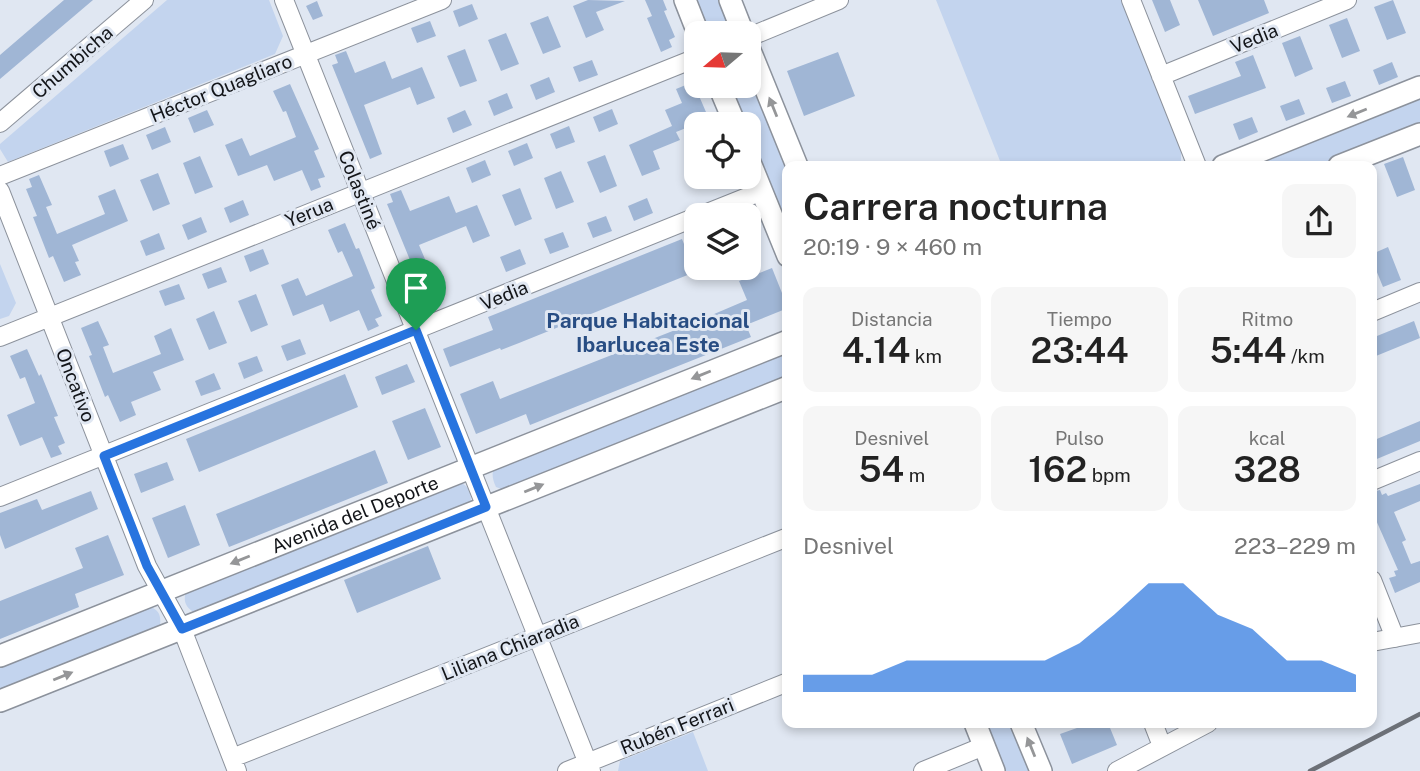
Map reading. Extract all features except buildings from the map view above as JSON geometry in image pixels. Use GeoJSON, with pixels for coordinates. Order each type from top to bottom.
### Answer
{"type":"FeatureCollection","features":[{"type":"Feature","properties":{"kind":"street","name":"Chumbicha"},"geometry":{"type":"LineString","coordinates":[[0,123],[144,0]]}},
{"type":"Feature","properties":{"kind":"street","name":"Colastiné"},"geometry":{"type":"LineString","coordinates":[[284,0],[589,767]]}},
{"type":"Feature","properties":{"kind":"street","name":"Héctor Quagliaro"},"geometry":{"type":"LineString","coordinates":[[0,176],[442,0]]}},
{"type":"Feature","properties":{"kind":"street"},"geometry":{"type":"LineString","coordinates":[[685,0],[693,21]]}},
{"type":"Feature","properties":{"kind":"street"},"geometry":{"type":"LineString","coordinates":[[730,0],[738,21]]}},
{"type":"Feature","properties":{"kind":"street"},"geometry":{"type":"LineString","coordinates":[[761,32],[839,0]]}},
{"type":"Feature","properties":{"kind":"street"},"geometry":{"type":"LineString","coordinates":[[1131,0],[1195,161]]}},
{"type":"Feature","properties":{"kind":"street","name":"Vedia"},"geometry":{"type":"LineString","coordinates":[[1161,76],[1347,0]]}},
{"type":"Feature","properties":{"kind":"street","name":"Yerua"},"geometry":{"type":"LineString","coordinates":[[0,337],[684,63]]}},
{"type":"Feature","properties":{"kind":"street"},"geometry":{"type":"LineString","coordinates":[[761,78],[795,161]]}},
{"type":"Feature","properties":{"kind":"street"},"geometry":{"type":"LineString","coordinates":[[1235,161],[1420,87]]}},
{"type":"Feature","properties":{"kind":"street"},"geometry":{"type":"LineString","coordinates":[[1352,161],[1420,134]]}},
{"type":"Feature","properties":{"kind":"street","name":"Oncativo"},"geometry":{"type":"LineString","coordinates":[[0,191],[147,566],[182,629],[234,764]]}},
{"type":"Feature","properties":{"kind":"street"},"geometry":{"type":"LineString","coordinates":[[732,203],[762,191],[782,241]]}},
{"type":"Feature","properties":{"kind":"street","name":"Vedia"},"geometry":{"type":"LineString","coordinates":[[0,497],[684,223]]}},
{"type":"Feature","properties":{"kind":"street"},"geometry":{"type":"LineString","coordinates":[[1377,310],[1420,292]]}},
{"type":"Feature","properties":{"kind":"street","name":"Avenida del Deporte"},"geometry":{"type":"LineString","coordinates":[[0,656],[782,343]]}},
{"type":"Feature","properties":{"kind":"street"},"geometry":{"type":"LineString","coordinates":[[0,701],[782,389]]}},
{"type":"Feature","properties":{"kind":"street"},"geometry":{"type":"LineString","coordinates":[[1377,479],[1420,461]]}},
{"type":"Feature","properties":{"kind":"street","name":"Liliana Chiaradia"},"geometry":{"type":"LineString","coordinates":[[234,764],[538,636],[782,539]]}},
{"type":"Feature","properties":{"kind":"street"},"geometry":{"type":"LineString","coordinates":[[1377,593],[1395,638]]}},
{"type":"Feature","properties":{"kind":"street"},"geometry":{"type":"LineString","coordinates":[[1377,641],[1420,633]]}},
{"type":"Feature","properties":{"kind":"street","name":"Rubén Ferrari"},"geometry":{"type":"LineString","coordinates":[[567,771],[589,767],[782,685]]}},
{"type":"Feature","properties":{"kind":"street"},"geometry":{"type":"LineString","coordinates":[[977,728],[994,771]]}},
{"type":"Feature","properties":{"kind":"street"},"geometry":{"type":"LineString","coordinates":[[1023,728],[1041,771]]}},
{"type":"Feature","properties":{"kind":"street"},"geometry":{"type":"LineString","coordinates":[[1155,728],[1162,746]]}},
{"type":"Feature","properties":{"kind":"street"},"geometry":{"type":"LineString","coordinates":[[1117,771],[1198,728]]}},
{"type":"Feature","properties":{"kind":"street"},"geometry":{"type":"LineString","coordinates":[[923,771],[984,746]]}},
{"type":"Feature","properties":{"kind":"shaded area"},"geometry":{"type":"Polygon","coordinates":[[[167,0],[269,0],[283,36],[275,54],[8,162],[0,144],[167,0]]]}},
{"type":"Feature","properties":{"kind":"shaded area"},"geometry":{"type":"Polygon","coordinates":[[[692,0],[722,0],[730,21],[701,21],[692,0]]]}},
{"type":"Feature","properties":{"kind":"shaded area"},"geometry":{"type":"Polygon","coordinates":[[[936,0],[1122,0],[1181,151],[1181,161],[1000,161],[936,0]]]}},
{"type":"Feature","properties":{"kind":"shaded area"},"geometry":{"type":"Polygon","coordinates":[[[1420,93],[1420,126],[1332,161],[1248,161],[1420,93]]]}},
{"type":"Feature","properties":{"kind":"shaded area"},"geometry":{"type":"Polygon","coordinates":[[[761,96],[786,161],[782,161],[782,224],[761,172],[761,112],[737,112],[731,98],[761,96]]]}},
{"type":"Feature","properties":{"kind":"shaded area"},"geometry":{"type":"Polygon","coordinates":[[[0,264],[16,303],[9,316],[0,319],[0,264]]]}},
{"type":"Feature","properties":{"kind":"shaded area"},"geometry":{"type":"Polygon","coordinates":[[[782,349],[782,382],[504,490],[496,487],[494,481],[493,469],[496,463],[782,349]]]}},
{"type":"Feature","properties":{"kind":"shaded area"},"geometry":{"type":"Polygon","coordinates":[[[459,482],[469,490],[471,503],[196,613],[187,605],[185,595],[188,587],[459,482]]]}},
{"type":"Feature","properties":{"kind":"shaded area"},"geometry":{"type":"Polygon","coordinates":[[[149,606],[159,614],[160,627],[0,696],[0,663],[149,606]]]}},
{"type":"Feature","properties":{"kind":"shaded area"},"geometry":{"type":"Polygon","coordinates":[[[984,728],[1016,728],[1033,771],[1001,771],[984,728]]]}},
{"type":"Feature","properties":{"kind":"shaded area"},"geometry":{"type":"Polygon","coordinates":[[[693,732],[708,771],[618,771],[620,761],[693,732]]]}},
{"type":"Feature","properties":{"kind":"railway"},"geometry":{"type":"LineString","coordinates":[[1310,771],[1420,714]]}},
{"type":"Feature","properties":{"kind":"district","name":"Parque Habitacional Ibarlucea Este"},"geometry":{"type":"Point","coordinates":[648,333]}},
{"type":"Feature","properties":{"kind":"route"},"geometry":{"type":"LineString","coordinates":[[416,330],[486,507],[182,629],[147,566],[104,456],[416,330]]}}]}
